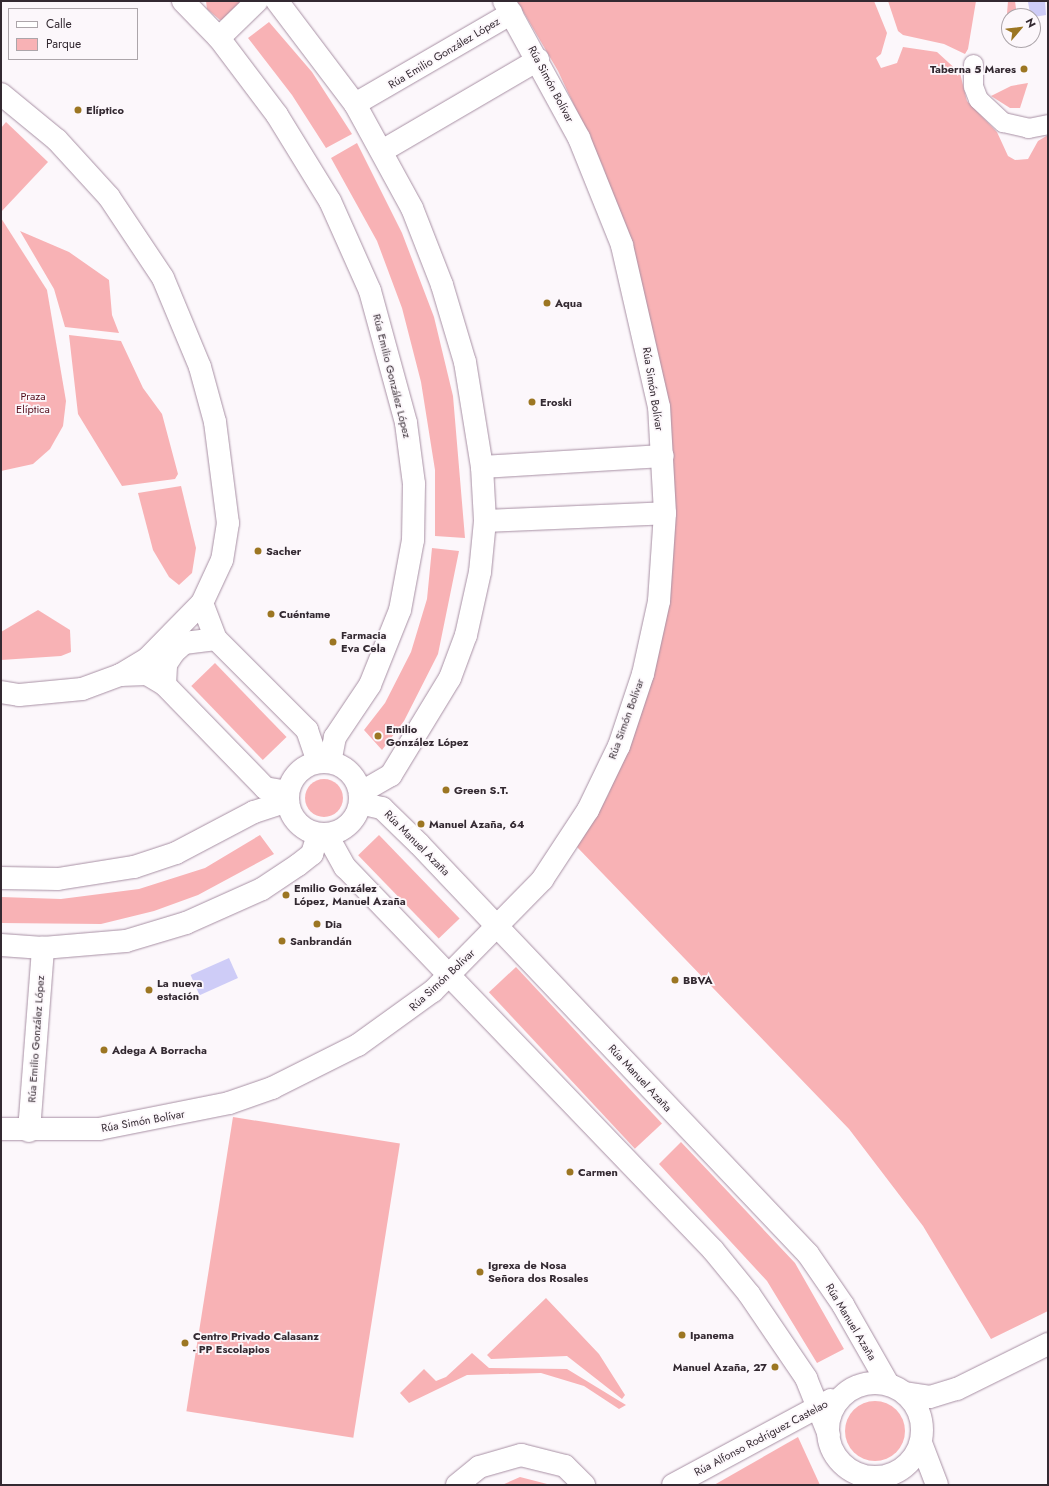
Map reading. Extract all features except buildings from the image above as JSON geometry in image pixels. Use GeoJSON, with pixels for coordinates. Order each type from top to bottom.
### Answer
{"type":"FeatureCollection","features":[{"type":"Feature","properties":{"kind":"street"},"geometry":{"type":"LineString","coordinates":[[219,38],[256,1]]}},
{"type":"Feature","properties":{"kind":"street"},"geometry":{"type":"LineString","coordinates":[[1,945],[43,948],[126,941],[226,907],[262,889],[307,858],[323,834],[352,821],[360,798],[391,775],[450,678],[466,636],[480,572],[485,521],[482,466],[465,362],[442,285],[412,208],[355,104],[277,1]]}},
{"type":"Feature","properties":{"kind":"street","name":"Rúa Emilio González López"},"geometry":{"type":"LineString","coordinates":[[189,4],[219,38],[277,115],[346,234],[370,291],[406,422],[414,484],[413,540],[400,610],[370,685],[335,737],[324,762]]}},
{"type":"Feature","properties":{"kind":"street","name":"Rúa Emilio González López"},"geometry":{"type":"LineString","coordinates":[[355,104],[508,7]]}},
{"type":"Feature","properties":{"kind":"street","name":"Rúa Simón Bolívar"},"geometry":{"type":"LineString","coordinates":[[1,1130],[29,1131],[99,1129],[180,1115],[272,1088],[358,1045],[418,1005],[499,928],[546,875],[588,810],[619,746],[643,674],[659,601],[665,514],[663,456],[649,359],[622,245],[579,138],[508,7]]}},
{"type":"Feature","properties":{"kind":"street"},"geometry":{"type":"LineString","coordinates":[[382,151],[538,60]]}},
{"type":"Feature","properties":{"kind":"street"},"geometry":{"type":"LineString","coordinates":[[973,64],[973,86],[978,99],[1003,122],[1028,128],[1048,124]]}},
{"type":"Feature","properties":{"kind":"street"},"geometry":{"type":"LineString","coordinates":[[1,94],[57,140],[109,197],[151,257],[179,311],[204,381],[225,478],[228,523],[222,560],[202,603],[147,659],[120,675],[82,689],[52,693],[1,692]]}},
{"type":"Feature","properties":{"kind":"street"},"geometry":{"type":"LineString","coordinates":[[482,466],[663,456]]}},
{"type":"Feature","properties":{"kind":"street"},"geometry":{"type":"LineString","coordinates":[[485,521],[665,514]]}},
{"type":"Feature","properties":{"kind":"street"},"geometry":{"type":"LineString","coordinates":[[202,603],[216,639],[307,730],[324,762],[351,774],[360,798]]}},
{"type":"Feature","properties":{"kind":"street"},"geometry":{"type":"LineString","coordinates":[[165,685],[166,664],[174,652],[184,643],[216,639]]}},
{"type":"Feature","properties":{"kind":"street"},"geometry":{"type":"LineString","coordinates":[[120,675],[147,674],[165,685],[265,788],[288,796]]}},
{"type":"Feature","properties":{"kind":"street"},"geometry":{"type":"LineString","coordinates":[[324,762],[297,773],[288,796],[300,826],[323,834],[345,867],[713,1250],[749,1294],[794,1359],[818,1406],[838,1457],[859,1485]]}},
{"type":"Feature","properties":{"kind":"street"},"geometry":{"type":"LineString","coordinates":[[1,878],[58,879],[134,867],[176,853],[288,796]]}},
{"type":"Feature","properties":{"kind":"street","name":"Rúa Manuel Azaña"},"geometry":{"type":"LineString","coordinates":[[360,798],[382,808],[499,928],[808,1254],[843,1305],[896,1389],[917,1408],[922,1434],[937,1485]]}},
{"type":"Feature","properties":{"kind":"street","name":"Rúa Emilio González López"},"geometry":{"type":"LineString","coordinates":[[29,1131],[43,948]]}},
{"type":"Feature","properties":{"kind":"street"},"geometry":{"type":"LineString","coordinates":[[829,1435],[832,1411],[849,1391],[874,1383],[930,1397],[957,1389],[1048,1344]]}},
{"type":"Feature","properties":{"kind":"street"},"geometry":{"type":"LineString","coordinates":[[846,1466],[868,1476],[874,1481],[906,1466],[922,1434],[957,1389]]}},
{"type":"Feature","properties":{"kind":"street","name":"Rúa Alfonso Rodríguez Castelao"},"geometry":{"type":"LineString","coordinates":[[674,1485],[818,1406],[849,1391]]}},
{"type":"Feature","properties":{"kind":"street"},"geometry":{"type":"LineString","coordinates":[[457,1485],[478,1467],[521,1455],[565,1466],[584,1485]]}},
{"type":"Feature","properties":{"kind":"green space"},"geometry":{"type":"Polygon","coordinates":[[[206,1],[245,1],[230,19],[220,20],[207,9],[206,1]]]}},
{"type":"Feature","properties":{"kind":"green space"},"geometry":{"type":"Polygon","coordinates":[[[517,1],[874,1],[887,33],[881,54],[876,58],[881,68],[897,63],[903,47],[937,52],[960,73],[967,101],[997,132],[1008,156],[1015,160],[1028,159],[1038,141],[1048,135],[1048,1311],[991,1339],[923,1226],[849,1129],[577,847],[608,795],[633,731],[667,603],[641,283],[603,167],[558,71],[517,1]]]}},
{"type":"Feature","properties":{"kind":"green space"},"geometry":{"type":"Polygon","coordinates":[[[888,1],[976,1],[968,49],[965,54],[944,44],[903,35],[898,31],[888,1]]]}},
{"type":"Feature","properties":{"kind":"green space"},"geometry":{"type":"Polygon","coordinates":[[[1008,1],[1015,1],[1016,8],[1007,8],[1008,1]]]}},
{"type":"Feature","properties":{"kind":"green space"},"geometry":{"type":"Polygon","coordinates":[[[269,22],[312,72],[352,134],[326,148],[292,95],[248,38],[269,22]]]}},
{"type":"Feature","properties":{"kind":"green space"},"geometry":{"type":"Polygon","coordinates":[[[1028,83],[1020,108],[1010,108],[991,96],[1011,86],[1028,83]]]}},
{"type":"Feature","properties":{"kind":"green space"},"geometry":{"type":"Polygon","coordinates":[[[6,122],[48,162],[1,212],[1,128],[6,122]]]}},
{"type":"Feature","properties":{"kind":"green space"},"geometry":{"type":"Polygon","coordinates":[[[357,143],[402,233],[434,317],[453,396],[465,538],[435,536],[435,470],[421,382],[402,308],[377,241],[331,158],[357,143]]]}},
{"type":"Feature","properties":{"kind":"green space","name":"Praza Elíptica"},"geometry":{"type":"Polygon","coordinates":[[[1,218],[47,290],[66,401],[63,426],[50,449],[33,464],[1,471],[1,218]]]}},
{"type":"Feature","properties":{"kind":"green space"},"geometry":{"type":"Polygon","coordinates":[[[20,231],[69,252],[109,280],[112,315],[119,333],[65,327],[54,289],[20,231]]]}},
{"type":"Feature","properties":{"kind":"green space"},"geometry":{"type":"Polygon","coordinates":[[[69,335],[121,341],[143,388],[162,414],[178,474],[175,479],[122,486],[78,414],[69,335]]]}},
{"type":"Feature","properties":{"kind":"green space"},"geometry":{"type":"Polygon","coordinates":[[[181,486],[196,548],[192,573],[179,585],[169,577],[153,550],[138,493],[181,486]]]}},
{"type":"Feature","properties":{"kind":"green space"},"geometry":{"type":"Polygon","coordinates":[[[432,548],[459,551],[438,654],[404,721],[382,750],[364,730],[385,703],[411,652],[427,599],[432,548]]]}},
{"type":"Feature","properties":{"kind":"green space"},"geometry":{"type":"Polygon","coordinates":[[[38,610],[70,630],[71,652],[61,656],[1,660],[1,632],[38,610]]]}},
{"type":"Feature","properties":{"kind":"green space"},"geometry":{"type":"Polygon","coordinates":[[[215,663],[287,737],[263,760],[191,686],[215,663]]]}},
{"type":"Feature","properties":{"kind":"green space"},"geometry":{"type":"Polygon","coordinates":[[[320,779],[328,779],[338,784],[342,791],[342,805],[338,812],[328,817],[320,817],[310,812],[308,809],[305,802],[305,794],[310,784],[313,782],[320,779]]]}},
{"type":"Feature","properties":{"kind":"green space"},"geometry":{"type":"Polygon","coordinates":[[[260,835],[274,854],[198,895],[154,911],[101,924],[1,923],[1,897],[61,899],[139,889],[205,868],[260,835]]]}},
{"type":"Feature","properties":{"kind":"green space"},"geometry":{"type":"Polygon","coordinates":[[[379,835],[460,918],[439,939],[358,855],[379,835]]]}},
{"type":"Feature","properties":{"kind":"green space"},"geometry":{"type":"Polygon","coordinates":[[[516,967],[662,1124],[635,1149],[489,992],[516,967]]]}},
{"type":"Feature","properties":{"kind":"green space"},"geometry":{"type":"Polygon","coordinates":[[[233,1117],[400,1143],[353,1438],[186,1411],[233,1117]]]}},
{"type":"Feature","properties":{"kind":"green space"},"geometry":{"type":"Polygon","coordinates":[[[681,1142],[795,1263],[844,1349],[817,1363],[767,1281],[659,1164],[681,1142]]]}},
{"type":"Feature","properties":{"kind":"green space"},"geometry":{"type":"Polygon","coordinates":[[[546,1298],[599,1354],[625,1395],[622,1399],[567,1356],[491,1359],[487,1355],[546,1298]]]}},
{"type":"Feature","properties":{"kind":"green space"},"geometry":{"type":"Polygon","coordinates":[[[472,1353],[489,1368],[567,1369],[626,1405],[619,1409],[584,1386],[541,1373],[467,1375],[409,1403],[400,1393],[424,1369],[436,1381],[446,1377],[472,1353]]]}},
{"type":"Feature","properties":{"kind":"green space"},"geometry":{"type":"Polygon","coordinates":[[[875,1401],[891,1406],[896,1410],[900,1415],[905,1431],[900,1447],[896,1452],[891,1456],[875,1461],[859,1456],[854,1452],[850,1447],[845,1431],[850,1415],[854,1410],[859,1406],[875,1401]]]}},
{"type":"Feature","properties":{"kind":"green space"},"geometry":{"type":"Polygon","coordinates":[[[798,1437],[820,1485],[714,1485],[798,1437]]]}},
{"type":"Feature","properties":{"kind":"green space"},"geometry":{"type":"Polygon","coordinates":[[[520,1477],[551,1485],[502,1485],[520,1477]]]}},
{"type":"Feature","properties":{"kind":"water"},"geometry":{"type":"Polygon","coordinates":[[[1045,1],[1046,15],[1041,16],[1041,8],[1029,8],[1028,2],[1045,1]]]}},
{"type":"Feature","properties":{"kind":"water"},"geometry":{"type":"Polygon","coordinates":[[[229,958],[238,978],[200,995],[191,975],[229,958]]]}},
{"type":"Feature","properties":{"kind":"place","name":"Taberna 5 Mares"},"geometry":{"type":"Point","coordinates":[1024,69]}},
{"type":"Feature","properties":{"kind":"place","name":"Elíptico"},"geometry":{"type":"Point","coordinates":[78,110]}},
{"type":"Feature","properties":{"kind":"place","name":"Aqua"},"geometry":{"type":"Point","coordinates":[547,303]}},
{"type":"Feature","properties":{"kind":"place","name":"Eroski"},"geometry":{"type":"Point","coordinates":[532,402]}},
{"type":"Feature","properties":{"kind":"place","name":"Sacher"},"geometry":{"type":"Point","coordinates":[258,551]}},
{"type":"Feature","properties":{"kind":"place","name":"Cuéntame"},"geometry":{"type":"Point","coordinates":[271,614]}},
{"type":"Feature","properties":{"kind":"place","name":"Farmacia Eva Cela"},"geometry":{"type":"Point","coordinates":[333,642]}},
{"type":"Feature","properties":{"kind":"place","name":"Emilio González López"},"geometry":{"type":"Point","coordinates":[378,736]}},
{"type":"Feature","properties":{"kind":"place","name":"Green S.T."},"geometry":{"type":"Point","coordinates":[446,790]}},
{"type":"Feature","properties":{"kind":"place","name":"Manuel Azaña, 64"},"geometry":{"type":"Point","coordinates":[421,824]}},
{"type":"Feature","properties":{"kind":"place","name":"Emilio González López, Manuel Azaña"},"geometry":{"type":"Point","coordinates":[286,895]}},
{"type":"Feature","properties":{"kind":"place","name":"Dia"},"geometry":{"type":"Point","coordinates":[317,924]}},
{"type":"Feature","properties":{"kind":"place","name":"Sanbrandán"},"geometry":{"type":"Point","coordinates":[282,941]}},
{"type":"Feature","properties":{"kind":"place","name":"BBVA"},"geometry":{"type":"Point","coordinates":[675,980]}},
{"type":"Feature","properties":{"kind":"place","name":"La nueva estación"},"geometry":{"type":"Point","coordinates":[149,990]}},
{"type":"Feature","properties":{"kind":"place","name":"Adega A Borracha"},"geometry":{"type":"Point","coordinates":[104,1050]}},
{"type":"Feature","properties":{"kind":"place","name":"Carmen"},"geometry":{"type":"Point","coordinates":[570,1172]}},
{"type":"Feature","properties":{"kind":"place","name":"Igrexa de Nosa Señora dos Rosales"},"geometry":{"type":"Point","coordinates":[480,1272]}},
{"type":"Feature","properties":{"kind":"place","name":"Ipanema"},"geometry":{"type":"Point","coordinates":[682,1335]}},
{"type":"Feature","properties":{"kind":"place","name":"Centro Privado Calasanz - PP Escolapios"},"geometry":{"type":"Point","coordinates":[185,1343]}},
{"type":"Feature","properties":{"kind":"place","name":"Manuel Azaña, 27"},"geometry":{"type":"Point","coordinates":[775,1367]}}]}
